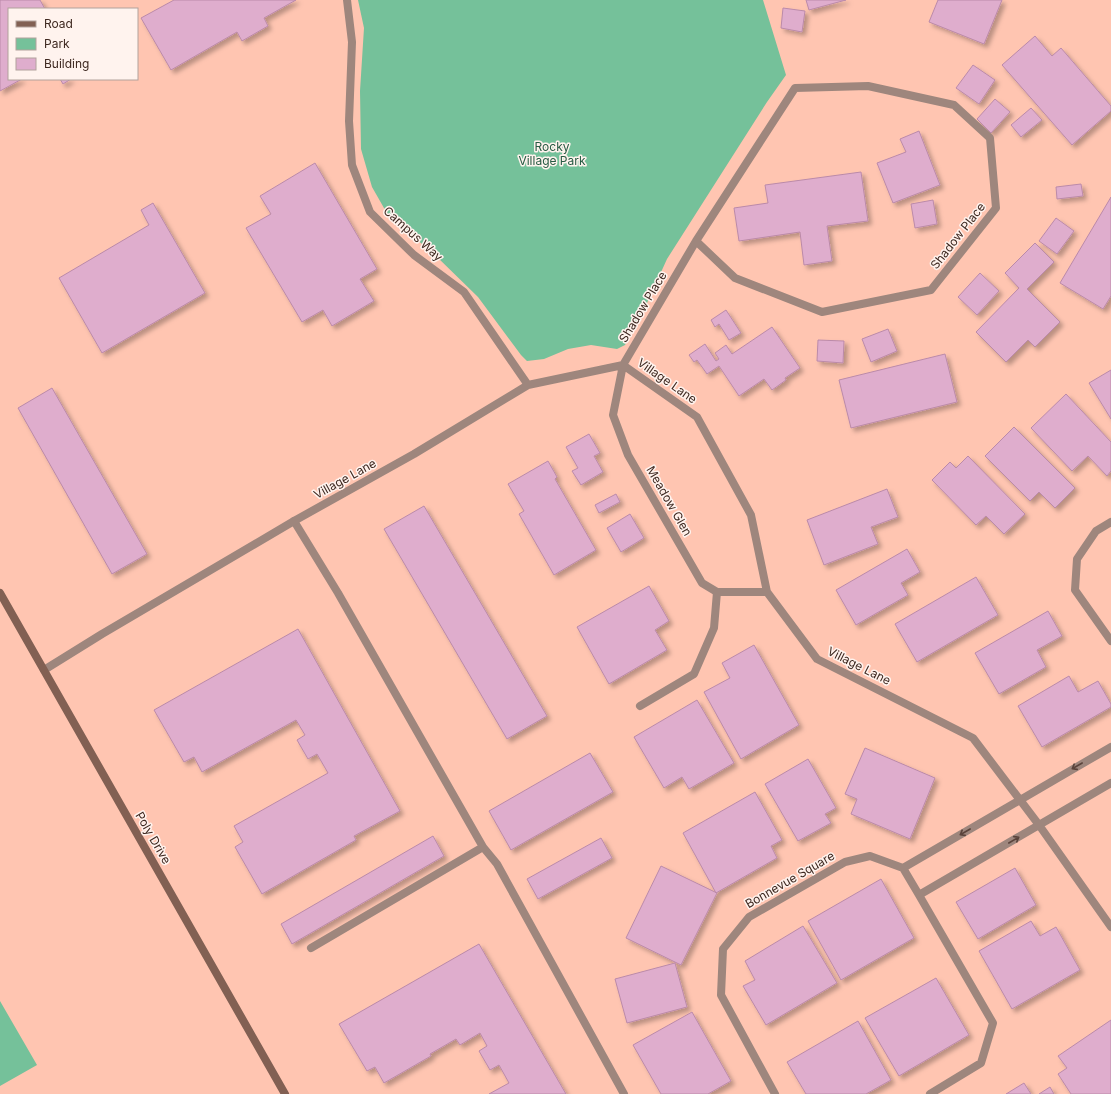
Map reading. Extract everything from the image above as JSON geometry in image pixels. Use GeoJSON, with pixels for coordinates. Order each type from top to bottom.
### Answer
{"type":"FeatureCollection","features":[{"type":"Feature","properties":{"kind":"street","name":"Campus Way"},"geometry":{"type":"LineString","coordinates":[[347,0],[352,42],[349,121],[352,165],[370,212],[414,255],[464,292],[528,385]]}},
{"type":"Feature","properties":{"kind":"street","name":"Shadow Place"},"geometry":{"type":"LineString","coordinates":[[623,365],[696,241],[795,88],[868,86],[954,105],[990,138],[996,208],[931,290],[822,312],[735,278],[696,241]]}},
{"type":"Feature","properties":{"kind":"street","name":"Village Lane"},"geometry":{"type":"LineString","coordinates":[[44,670],[102,634],[294,521],[414,454],[528,385],[623,365],[697,417],[751,515],[767,592],[817,659],[973,738],[1039,825],[1111,927]]}},
{"type":"Feature","properties":{"kind":"street","name":"Meadow Glen"},"geometry":{"type":"LineString","coordinates":[[623,365],[613,415],[628,455],[702,583],[717,592]]}},
{"type":"Feature","properties":{"kind":"street"},"geometry":{"type":"LineString","coordinates":[[294,521],[338,593],[483,847],[497,864],[624,1094]]}},
{"type":"Feature","properties":{"kind":"street"},"geometry":{"type":"LineString","coordinates":[[1111,522],[1096,530],[1077,559],[1075,590],[1111,641]]}},
{"type":"Feature","properties":{"kind":"street"},"geometry":{"type":"LineString","coordinates":[[640,706],[694,674],[714,628],[717,592],[767,592]]}},
{"type":"Feature","properties":{"kind":"street","name":"Poly Drive"},"geometry":{"type":"LineString","coordinates":[[0,593],[285,1094]]}},
{"type":"Feature","properties":{"kind":"street"},"geometry":{"type":"LineString","coordinates":[[930,1094],[981,1063],[993,1023],[903,868],[1111,747]]}},
{"type":"Feature","properties":{"kind":"street"},"geometry":{"type":"LineString","coordinates":[[919,895],[1111,783]]}},
{"type":"Feature","properties":{"kind":"street"},"geometry":{"type":"LineString","coordinates":[[311,948],[483,847]]}},
{"type":"Feature","properties":{"kind":"street","name":"Bonnevue Square"},"geometry":{"type":"LineString","coordinates":[[775,1094],[721,995],[723,948],[749,917],[845,862],[870,856],[903,868]]}},
{"type":"Feature","properties":{"kind":"green space","name":"Rocky Village Park"},"geometry":{"type":"Polygon","coordinates":[[[358,0],[763,0],[786,75],[767,102],[667,259],[647,303],[625,345],[617,349],[591,345],[568,349],[544,359],[527,361],[478,297],[435,255],[388,215],[372,187],[361,149],[360,91],[364,28],[358,0]]]}},
{"type":"Feature","properties":{"kind":"green space"},"geometry":{"type":"Polygon","coordinates":[[[0,1001],[37,1065],[0,1086],[0,1001]]]}},
{"type":"Feature","properties":{"kind":"building"},"geometry":{"type":"Polygon","coordinates":[[[0,0],[40,0],[44,8],[8,8],[8,80],[20,80],[0,91],[0,0]]]}},
{"type":"Feature","properties":{"kind":"building"},"geometry":{"type":"Polygon","coordinates":[[[174,0],[296,0],[264,18],[268,26],[242,41],[237,32],[171,70],[141,18],[174,0]]]}},
{"type":"Feature","properties":{"kind":"building"},"geometry":{"type":"Polygon","coordinates":[[[806,0],[846,0],[809,10],[806,0]]]}},
{"type":"Feature","properties":{"kind":"building"},"geometry":{"type":"Polygon","coordinates":[[[938,0],[1002,0],[984,44],[929,22],[938,0]]]}},
{"type":"Feature","properties":{"kind":"building"},"geometry":{"type":"Polygon","coordinates":[[[783,8],[805,11],[802,32],[781,28],[783,8]]]}},
{"type":"Feature","properties":{"kind":"building"},"geometry":{"type":"Polygon","coordinates":[[[1035,36],[1052,56],[1061,48],[1111,106],[1111,111],[1072,145],[1002,65],[1035,36]]]}},
{"type":"Feature","properties":{"kind":"building"},"geometry":{"type":"Polygon","coordinates":[[[973,65],[995,80],[979,104],[956,88],[973,65]]]}},
{"type":"Feature","properties":{"kind":"building"},"geometry":{"type":"Polygon","coordinates":[[[61,80],[69,80],[63,84],[61,80]]]}},
{"type":"Feature","properties":{"kind":"building"},"geometry":{"type":"Polygon","coordinates":[[[995,99],[1010,112],[991,133],[977,119],[995,99]]]}},
{"type":"Feature","properties":{"kind":"building"},"geometry":{"type":"Polygon","coordinates":[[[1031,108],[1042,120],[1021,137],[1011,125],[1031,108]]]}},
{"type":"Feature","properties":{"kind":"building"},"geometry":{"type":"Polygon","coordinates":[[[919,131],[940,185],[893,203],[877,163],[906,152],[900,139],[919,131]]]}},
{"type":"Feature","properties":{"kind":"building"},"geometry":{"type":"Polygon","coordinates":[[[315,163],[377,269],[360,279],[374,301],[332,326],[323,310],[302,322],[246,228],[271,214],[260,196],[315,163]]]}},
{"type":"Feature","properties":{"kind":"building"},"geometry":{"type":"Polygon","coordinates":[[[861,172],[868,221],[827,226],[832,261],[804,265],[800,232],[739,241],[734,208],[768,203],[765,185],[861,172]]]}},
{"type":"Feature","properties":{"kind":"building"},"geometry":{"type":"Polygon","coordinates":[[[1081,184],[1083,196],[1057,199],[1056,187],[1081,184]]]}},
{"type":"Feature","properties":{"kind":"building"},"geometry":{"type":"Polygon","coordinates":[[[1111,197],[1111,296],[1103,309],[1060,283],[1111,197]]]}},
{"type":"Feature","properties":{"kind":"building"},"geometry":{"type":"Polygon","coordinates":[[[933,200],[937,224],[915,228],[911,204],[933,200]]]}},
{"type":"Feature","properties":{"kind":"building"},"geometry":{"type":"Polygon","coordinates":[[[153,203],[205,293],[102,353],[59,278],[149,225],[141,210],[153,203]]]}},
{"type":"Feature","properties":{"kind":"building"},"geometry":{"type":"Polygon","coordinates":[[[1056,218],[1074,231],[1057,254],[1039,241],[1056,218]]]}},
{"type":"Feature","properties":{"kind":"building"},"geometry":{"type":"Polygon","coordinates":[[[1035,243],[1054,262],[1027,289],[1060,322],[1035,347],[1028,340],[1006,362],[976,332],[1019,288],[1005,273],[1035,243]]]}},
{"type":"Feature","properties":{"kind":"building"},"geometry":{"type":"Polygon","coordinates":[[[980,273],[999,291],[977,315],[958,297],[980,273]]]}},
{"type":"Feature","properties":{"kind":"building"},"geometry":{"type":"Polygon","coordinates":[[[726,310],[741,333],[729,340],[719,324],[715,327],[711,320],[726,310]]]}},
{"type":"Feature","properties":{"kind":"building"},"geometry":{"type":"Polygon","coordinates":[[[772,327],[800,368],[785,378],[786,380],[772,390],[764,379],[739,396],[719,366],[707,374],[697,360],[694,362],[689,355],[705,344],[716,361],[719,359],[715,353],[726,345],[732,354],[772,327]]]}},
{"type":"Feature","properties":{"kind":"building"},"geometry":{"type":"Polygon","coordinates":[[[888,329],[897,351],[871,362],[862,339],[888,329]]]}},
{"type":"Feature","properties":{"kind":"building"},"geometry":{"type":"Polygon","coordinates":[[[818,340],[844,341],[843,363],[817,361],[818,340]]]}},
{"type":"Feature","properties":{"kind":"building"},"geometry":{"type":"Polygon","coordinates":[[[945,354],[957,402],[851,428],[839,380],[945,354]]]}},
{"type":"Feature","properties":{"kind":"building"},"geometry":{"type":"Polygon","coordinates":[[[1111,370],[1111,419],[1089,383],[1111,370]]]}},
{"type":"Feature","properties":{"kind":"building"},"geometry":{"type":"Polygon","coordinates":[[[52,388],[147,554],[112,574],[18,408],[52,388]]]}},
{"type":"Feature","properties":{"kind":"building"},"geometry":{"type":"Polygon","coordinates":[[[1066,394],[1111,442],[1111,471],[1107,476],[1088,456],[1072,471],[1031,428],[1066,394]]]}},
{"type":"Feature","properties":{"kind":"building"},"geometry":{"type":"Polygon","coordinates":[[[1014,427],[1075,488],[1055,508],[1039,492],[1030,501],[985,456],[1014,427]]]}},
{"type":"Feature","properties":{"kind":"building"},"geometry":{"type":"Polygon","coordinates":[[[589,434],[600,453],[594,456],[603,472],[581,485],[572,471],[578,468],[566,447],[589,434]]]}},
{"type":"Feature","properties":{"kind":"building"},"geometry":{"type":"Polygon","coordinates":[[[968,456],[1025,514],[1004,534],[986,516],[976,525],[932,480],[950,462],[956,468],[968,456]]]}},
{"type":"Feature","properties":{"kind":"building"},"geometry":{"type":"Polygon","coordinates":[[[548,461],[557,477],[555,479],[596,550],[554,575],[519,514],[524,511],[508,484],[548,461]]]}},
{"type":"Feature","properties":{"kind":"building"},"geometry":{"type":"Polygon","coordinates":[[[887,489],[898,517],[871,527],[878,544],[824,565],[807,520],[887,489]]]}},
{"type":"Feature","properties":{"kind":"building"},"geometry":{"type":"Polygon","coordinates":[[[616,494],[620,502],[599,513],[595,505],[616,494]]]}},
{"type":"Feature","properties":{"kind":"building"},"geometry":{"type":"Polygon","coordinates":[[[424,506],[547,716],[507,739],[384,529],[424,506]]]}},
{"type":"Feature","properties":{"kind":"building"},"geometry":{"type":"Polygon","coordinates":[[[630,514],[644,538],[621,552],[607,528],[630,514]]]}},
{"type":"Feature","properties":{"kind":"building"},"geometry":{"type":"Polygon","coordinates":[[[907,549],[920,572],[901,583],[908,595],[856,625],[836,590],[907,549]]]}},
{"type":"Feature","properties":{"kind":"building"},"geometry":{"type":"Polygon","coordinates":[[[976,577],[998,615],[917,662],[895,624],[976,577]]]}},
{"type":"Feature","properties":{"kind":"building"},"geometry":{"type":"Polygon","coordinates":[[[649,586],[669,621],[655,630],[667,650],[609,684],[577,627],[649,586]]]}},
{"type":"Feature","properties":{"kind":"building"},"geometry":{"type":"Polygon","coordinates":[[[1048,611],[1062,636],[1037,650],[1046,667],[999,694],[975,653],[1048,611]]]}},
{"type":"Feature","properties":{"kind":"building"},"geometry":{"type":"Polygon","coordinates":[[[298,629],[400,811],[354,836],[356,840],[262,894],[235,847],[243,842],[234,826],[328,773],[317,754],[308,759],[297,740],[305,735],[296,720],[202,772],[194,757],[184,762],[154,710],[298,629]]]}},
{"type":"Feature","properties":{"kind":"building"},"geometry":{"type":"Polygon","coordinates":[[[754,645],[799,725],[741,759],[704,692],[730,678],[722,663],[754,645]]]}},
{"type":"Feature","properties":{"kind":"building"},"geometry":{"type":"Polygon","coordinates":[[[1069,676],[1078,692],[1098,681],[1111,704],[1111,707],[1042,747],[1018,706],[1069,676]]]}},
{"type":"Feature","properties":{"kind":"building"},"geometry":{"type":"Polygon","coordinates":[[[697,700],[734,763],[689,789],[682,777],[664,788],[634,737],[697,700]]]}},
{"type":"Feature","properties":{"kind":"building"},"geometry":{"type":"Polygon","coordinates":[[[865,748],[935,778],[910,839],[851,814],[857,799],[845,794],[865,748]]]}},
{"type":"Feature","properties":{"kind":"building"},"geometry":{"type":"Polygon","coordinates":[[[590,753],[613,792],[511,850],[489,811],[590,753]]]}},
{"type":"Feature","properties":{"kind":"building"},"geometry":{"type":"Polygon","coordinates":[[[808,759],[836,808],[825,814],[831,823],[798,841],[765,784],[808,759]]]}},
{"type":"Feature","properties":{"kind":"building"},"geometry":{"type":"Polygon","coordinates":[[[755,792],[782,840],[771,846],[777,858],[716,893],[683,833],[755,792]]]}},
{"type":"Feature","properties":{"kind":"building"},"geometry":{"type":"Polygon","coordinates":[[[433,836],[444,856],[292,944],[281,924],[433,836]]]}},
{"type":"Feature","properties":{"kind":"building"},"geometry":{"type":"Polygon","coordinates":[[[601,838],[612,858],[538,899],[527,879],[601,838]]]}},
{"type":"Feature","properties":{"kind":"building"},"geometry":{"type":"Polygon","coordinates":[[[661,866],[717,893],[681,965],[626,938],[661,866]]]}},
{"type":"Feature","properties":{"kind":"building"},"geometry":{"type":"Polygon","coordinates":[[[1015,868],[1036,905],[978,939],[956,902],[1015,868]]]}},
{"type":"Feature","properties":{"kind":"building"},"geometry":{"type":"Polygon","coordinates":[[[881,879],[914,938],[841,980],[808,921],[881,879]]]}},
{"type":"Feature","properties":{"kind":"building"},"geometry":{"type":"Polygon","coordinates":[[[1031,921],[1040,936],[1056,927],[1080,970],[1012,1009],[979,951],[1031,921]]]}},
{"type":"Feature","properties":{"kind":"building"},"geometry":{"type":"Polygon","coordinates":[[[803,926],[837,983],[766,1025],[743,986],[755,980],[745,961],[803,926]]]}},
{"type":"Feature","properties":{"kind":"building"},"geometry":{"type":"Polygon","coordinates":[[[479,944],[566,1094],[489,1094],[509,1083],[499,1065],[490,1070],[479,1051],[487,1046],[480,1033],[460,1045],[456,1039],[430,1054],[431,1056],[384,1083],[375,1067],[367,1071],[339,1024],[479,944]]]}},
{"type":"Feature","properties":{"kind":"building"},"geometry":{"type":"Polygon","coordinates":[[[675,963],[687,1007],[627,1023],[615,979],[675,963]]]}},
{"type":"Feature","properties":{"kind":"building"},"geometry":{"type":"Polygon","coordinates":[[[936,978],[969,1035],[899,1076],[865,1018],[936,978]]]}},
{"type":"Feature","properties":{"kind":"building"},"geometry":{"type":"Polygon","coordinates":[[[692,1012],[731,1081],[708,1094],[661,1094],[633,1045],[692,1012]]]}},
{"type":"Feature","properties":{"kind":"building"},"geometry":{"type":"Polygon","coordinates":[[[1111,1020],[1111,1094],[1071,1094],[1058,1074],[1067,1068],[1058,1056],[1111,1020]]]}},
{"type":"Feature","properties":{"kind":"building"},"geometry":{"type":"Polygon","coordinates":[[[858,1021],[891,1080],[866,1094],[806,1094],[787,1062],[858,1021]]]}},
{"type":"Feature","properties":{"kind":"building"},"geometry":{"type":"Polygon","coordinates":[[[1024,1083],[1031,1094],[1006,1094],[1024,1083]]]}},
{"type":"Feature","properties":{"kind":"building"},"geometry":{"type":"Polygon","coordinates":[[[1050,1087],[1054,1094],[1039,1094],[1050,1087]]]}}]}
